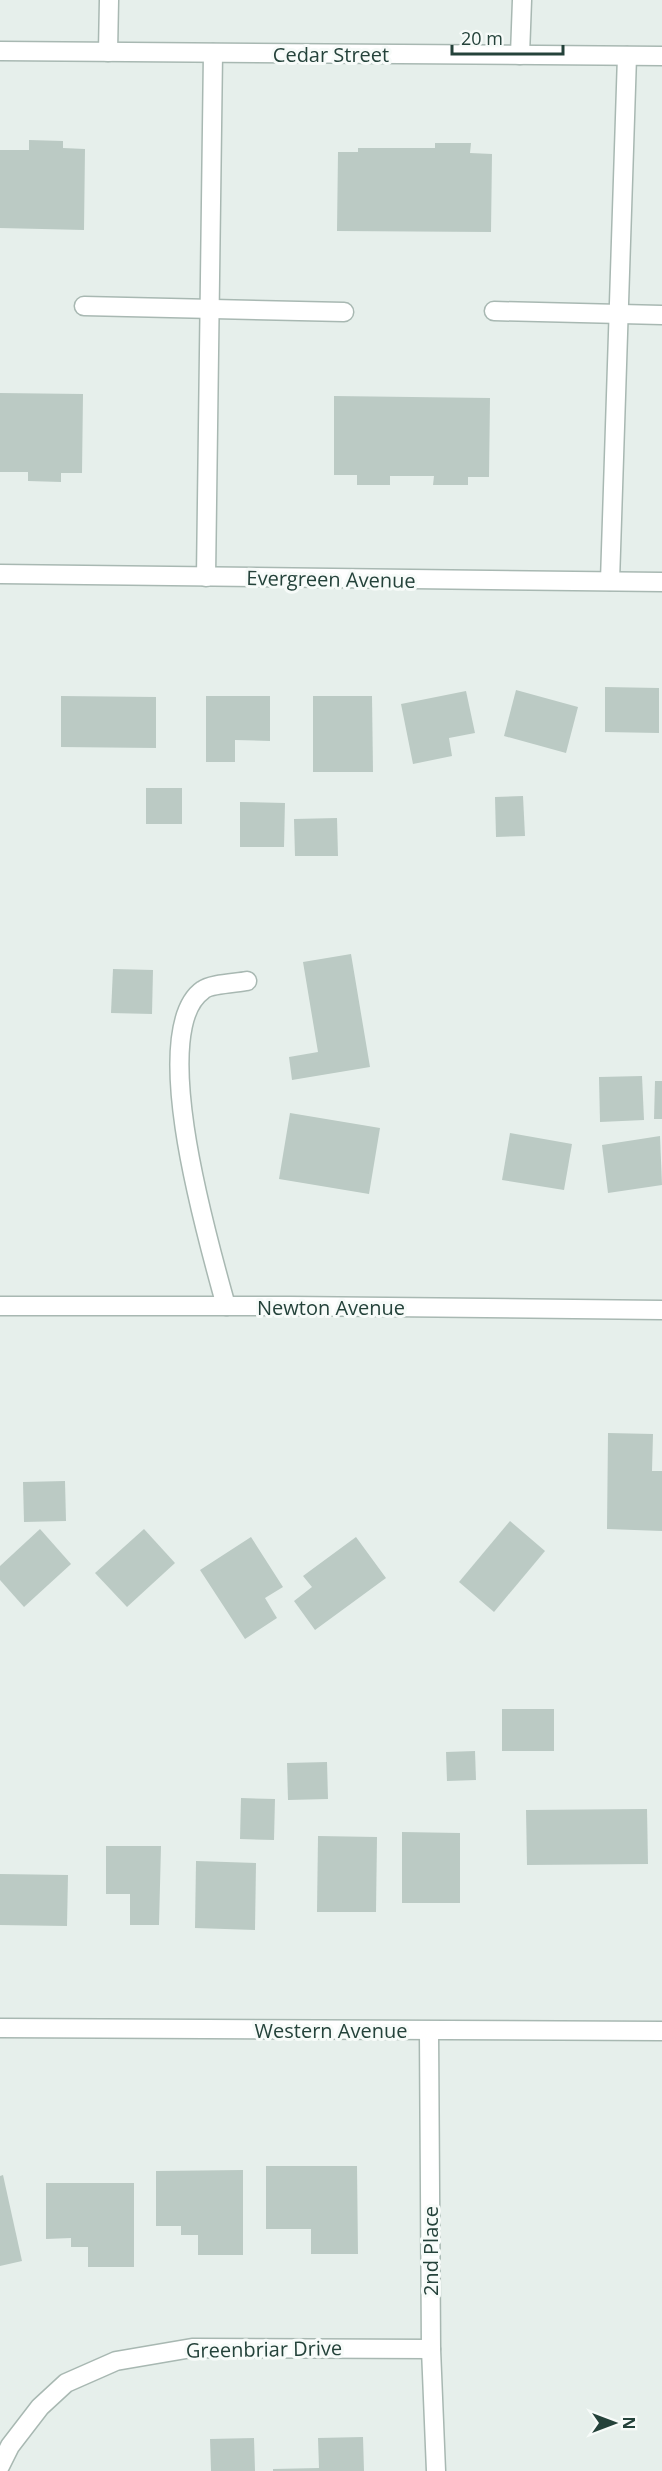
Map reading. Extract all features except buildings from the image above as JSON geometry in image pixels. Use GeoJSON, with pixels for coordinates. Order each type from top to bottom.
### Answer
{"type":"FeatureCollection","features":[{"type":"Feature","properties":{"kind":"street"},"geometry":{"type":"LineString","coordinates":[[108,52],[109,0]]}},
{"type":"Feature","properties":{"kind":"street"},"geometry":{"type":"LineString","coordinates":[[520,55],[522,0]]}},
{"type":"Feature","properties":{"kind":"street","name":"Cedar Street"},"geometry":{"type":"LineString","coordinates":[[0,51],[662,56]]}},
{"type":"Feature","properties":{"kind":"street"},"geometry":{"type":"LineString","coordinates":[[206,577],[213,53]]}},
{"type":"Feature","properties":{"kind":"street"},"geometry":{"type":"LineString","coordinates":[[610,581],[627,56]]}},
{"type":"Feature","properties":{"kind":"street"},"geometry":{"type":"LineString","coordinates":[[84,306],[344,312]]}},
{"type":"Feature","properties":{"kind":"street"},"geometry":{"type":"LineString","coordinates":[[494,311],[662,315]]}},
{"type":"Feature","properties":{"kind":"street","name":"Evergreen Avenue"},"geometry":{"type":"LineString","coordinates":[[0,574],[662,582]]}},
{"type":"Feature","properties":{"kind":"street"},"geometry":{"type":"LineString","coordinates":[[226,1306],[185,1137],[180,1069],[180,1027],[192,1000],[204,988],[247,981]]}},
{"type":"Feature","properties":{"kind":"street","name":"Newton Avenue"},"geometry":{"type":"LineString","coordinates":[[0,1306],[662,1310]]}},
{"type":"Feature","properties":{"kind":"street","name":"Western Avenue"},"geometry":{"type":"LineString","coordinates":[[0,2028],[662,2031]]}},
{"type":"Feature","properties":{"kind":"street","name":"2nd Place"},"geometry":{"type":"LineString","coordinates":[[429,2031],[431,2349],[436,2471]]}},
{"type":"Feature","properties":{"kind":"street","name":"Greenbriar Drive"},"geometry":{"type":"LineString","coordinates":[[0,2466],[10,2446],[40,2407],[66,2383],[116,2361],[192,2348],[431,2349]]}}]}
